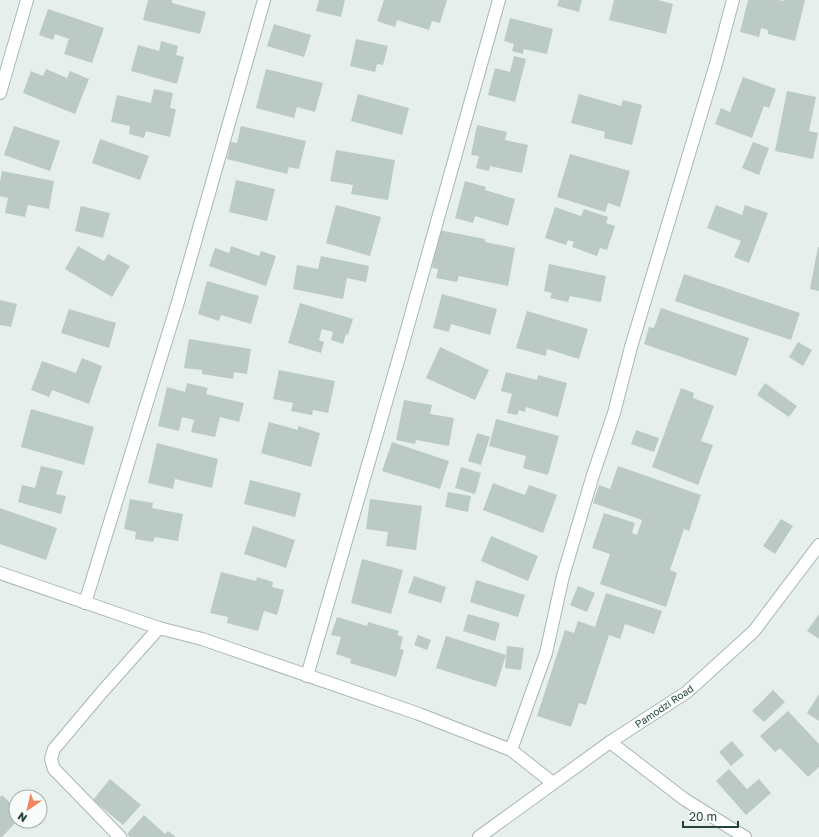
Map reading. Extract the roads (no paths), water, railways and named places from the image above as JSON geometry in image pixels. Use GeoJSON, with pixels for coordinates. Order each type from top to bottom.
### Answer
{"type":"FeatureCollection","features":[{"type":"Feature","properties":{"kind":"street"},"geometry":{"type":"LineString","coordinates":[[0,93],[27,0]]}},
{"type":"Feature","properties":{"kind":"street"},"geometry":{"type":"LineString","coordinates":[[85,603],[178,302],[264,0]]}},
{"type":"Feature","properties":{"kind":"street"},"geometry":{"type":"LineString","coordinates":[[307,676],[402,347],[499,0]]}},
{"type":"Feature","properties":{"kind":"street"},"geometry":{"type":"LineString","coordinates":[[511,750],[546,653],[564,576],[593,475],[614,413],[633,340],[734,0]]}},
{"type":"Feature","properties":{"kind":"street","name":"Pamodzi Road"},"geometry":{"type":"LineString","coordinates":[[480,837],[610,742],[688,692],[754,631],[819,545]]}},
{"type":"Feature","properties":{"kind":"street"},"geometry":{"type":"LineString","coordinates":[[0,573],[159,628],[202,639],[420,714],[511,750],[553,783]]}},
{"type":"Feature","properties":{"kind":"street"},"geometry":{"type":"LineString","coordinates":[[120,837],[54,769],[51,759],[54,749],[159,628]]}},
{"type":"Feature","properties":{"kind":"street"},"geometry":{"type":"LineString","coordinates":[[610,742],[684,799],[745,837]]}}]}
